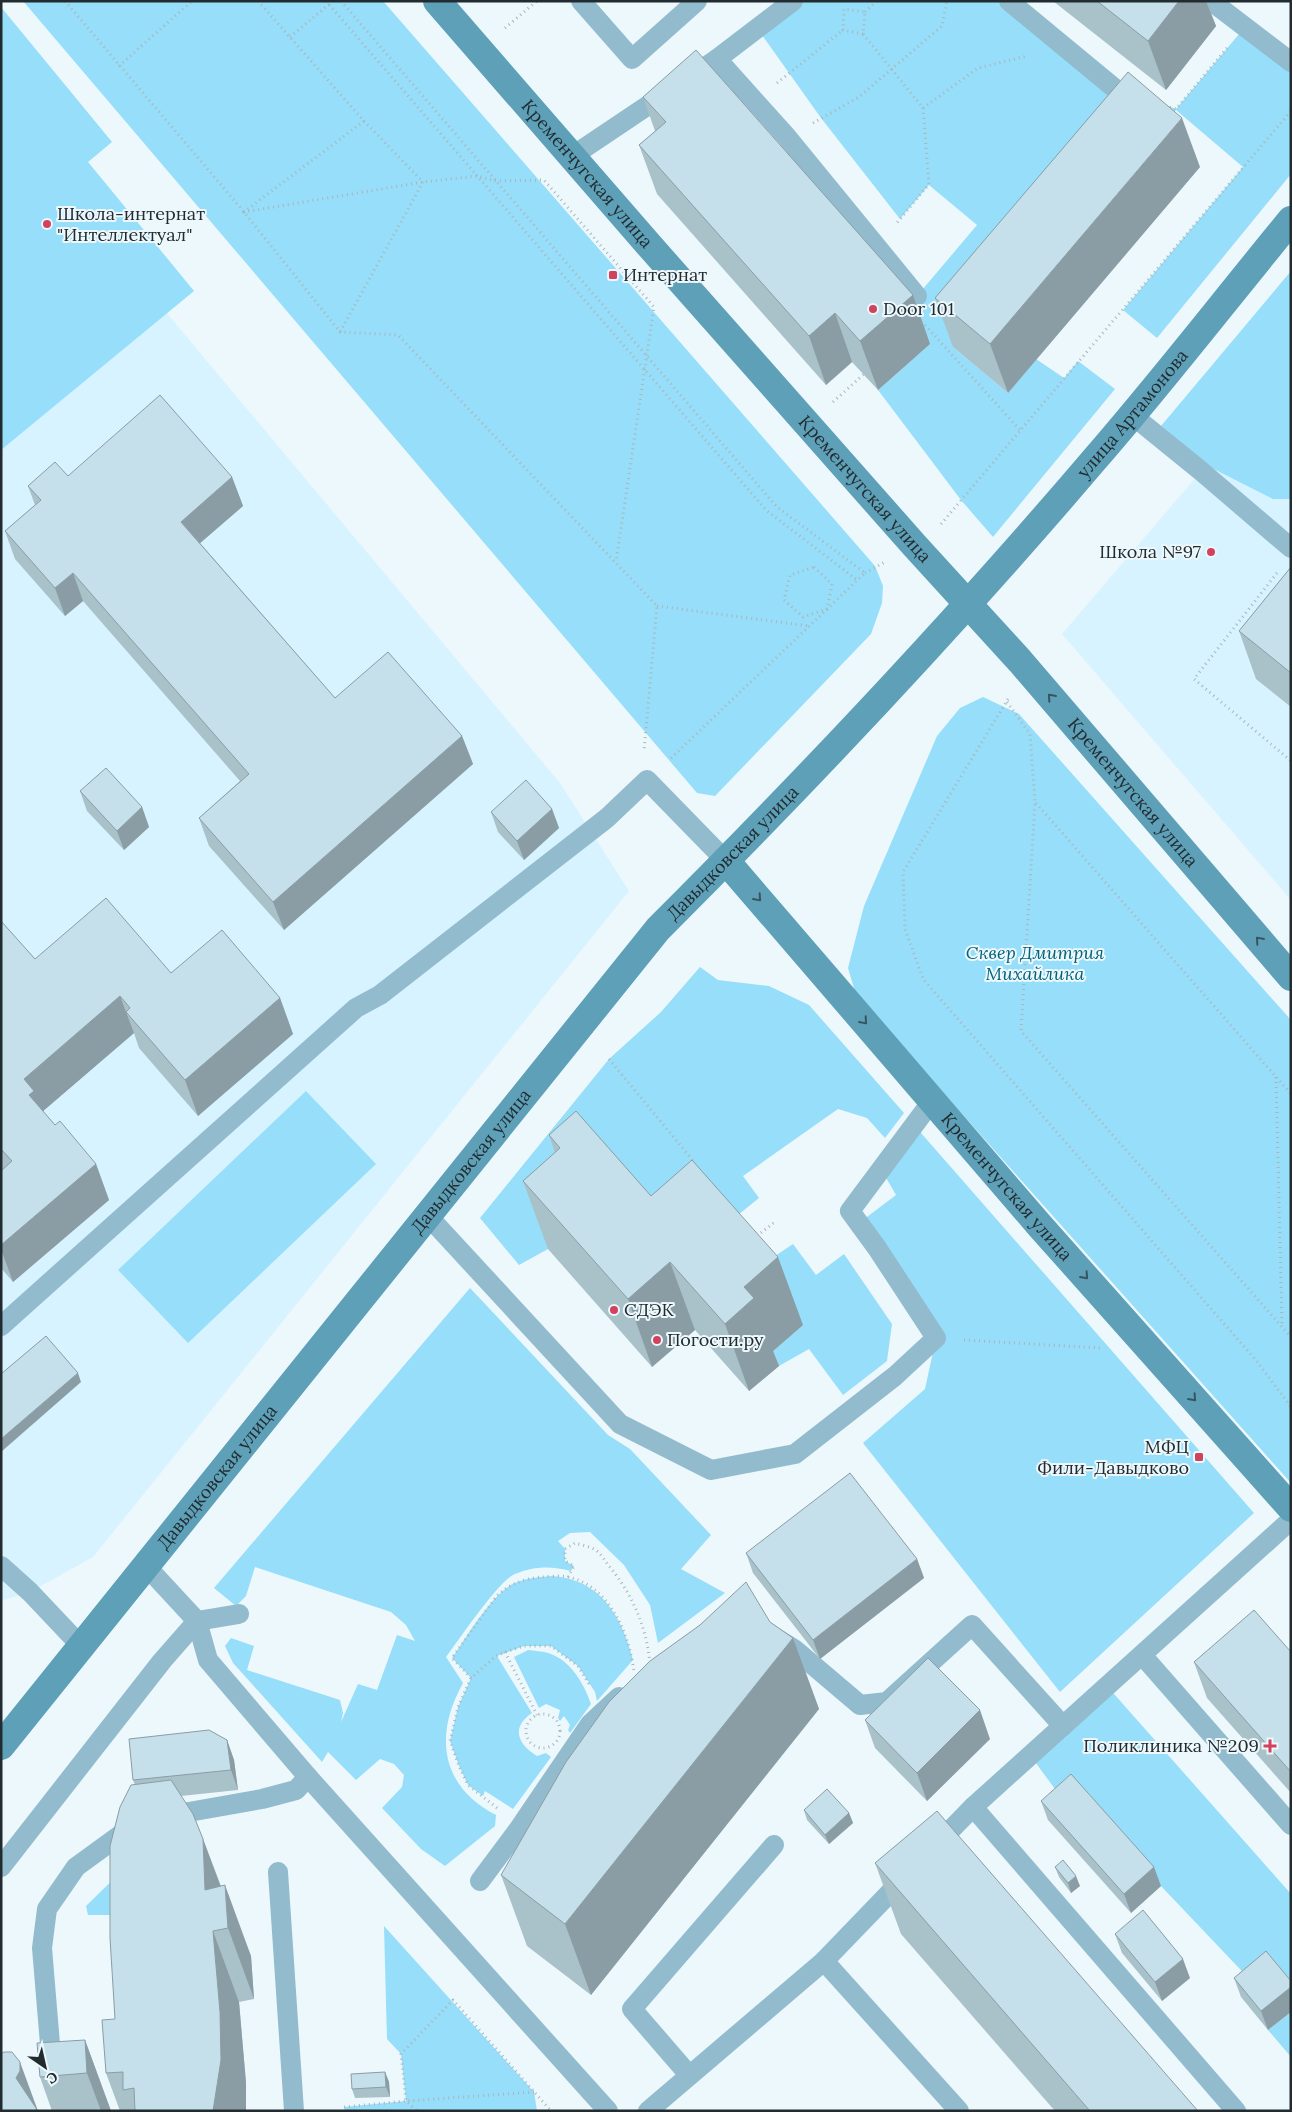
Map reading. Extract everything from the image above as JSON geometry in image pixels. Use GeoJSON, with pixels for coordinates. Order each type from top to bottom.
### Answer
{"type":"FeatureCollection","features":[{"type":"Feature","properties":{"kind":"street","name":"Кременчугская улица"},"geometry":{"type":"LineString","coordinates":[[437,1],[571,157],[909,539],[969,603],[1291,977]]}},
{"type":"Feature","properties":{"kind":"street","name":"улица Артамонова"},"geometry":{"type":"LineString","coordinates":[[969,603],[1132,415],[1291,220]]}},
{"type":"Feature","properties":{"kind":"street","name":"Давыдковская улица"},"geometry":{"type":"LineString","coordinates":[[1,1746],[147,1567],[658,929],[726,861],[969,603]]}},
{"type":"Feature","properties":{"kind":"street","name":"Кременчугская улица"},"geometry":{"type":"LineString","coordinates":[[726,861],[1040,1226],[1291,1508]]}},
{"type":"Feature","properties":{"kind":"lane"},"geometry":{"type":"LineString","coordinates":[[581,1],[632,59],[697,1]]}},
{"type":"Feature","properties":{"kind":"lane"},"geometry":{"type":"LineString","coordinates":[[571,157],[717,59],[793,1]]}},
{"type":"Feature","properties":{"kind":"lane"},"geometry":{"type":"LineString","coordinates":[[1009,1],[1113,87]]}},
{"type":"Feature","properties":{"kind":"lane"},"geometry":{"type":"LineString","coordinates":[[1211,1],[1291,62]]}},
{"type":"Feature","properties":{"kind":"lane"},"geometry":{"type":"LineString","coordinates":[[717,59],[786,137],[917,296]]}},
{"type":"Feature","properties":{"kind":"lane"},"geometry":{"type":"LineString","coordinates":[[1132,415],[1184,456],[1291,548]]}},
{"type":"Feature","properties":{"kind":"lane"},"geometry":{"type":"LineString","coordinates":[[1,1326],[356,1008],[380,995],[607,818],[647,780],[726,861]]}},
{"type":"Feature","properties":{"kind":"lane"},"geometry":{"type":"LineString","coordinates":[[428,1216],[620,1424],[711,1470],[795,1454],[896,1376],[936,1338],[850,1210],[932,1101]]}},
{"type":"Feature","properties":{"kind":"lane"},"geometry":{"type":"LineString","coordinates":[[648,2111],[824,1961],[973,1807],[1291,1520]]}},
{"type":"Feature","properties":{"kind":"lane"},"geometry":{"type":"LineString","coordinates":[[1,1566],[30,1592],[82,1647]]}},
{"type":"Feature","properties":{"kind":"lane"},"geometry":{"type":"LineString","coordinates":[[147,1567],[197,1622],[208,1660],[308,1777],[608,2111]]}},
{"type":"Feature","properties":{"kind":"lane"},"geometry":{"type":"LineString","coordinates":[[1,1867],[156,1668],[197,1622],[239,1614]]}},
{"type":"Feature","properties":{"kind":"lane"},"geometry":{"type":"LineString","coordinates":[[758,1630],[766,1632],[794,1649],[860,1705],[887,1702],[972,1624],[1063,1726]]}},
{"type":"Feature","properties":{"kind":"lane"},"geometry":{"type":"LineString","coordinates":[[1142,1655],[1291,1825]]}},
{"type":"Feature","properties":{"kind":"lane"},"geometry":{"type":"LineString","coordinates":[[480,1882],[590,1724],[650,1668]]}},
{"type":"Feature","properties":{"kind":"lane"},"geometry":{"type":"LineString","coordinates":[[54,2087],[42,1948],[47,1909],[76,1867],[120,1836],[164,1816],[262,1799],[296,1790],[308,1777]]}},
{"type":"Feature","properties":{"kind":"lane"},"geometry":{"type":"LineString","coordinates":[[973,1807],[1236,2111]]}},
{"type":"Feature","properties":{"kind":"lane"},"geometry":{"type":"LineString","coordinates":[[689,2076],[632,2009],[774,1845]]}},
{"type":"Feature","properties":{"kind":"lane"},"geometry":{"type":"LineString","coordinates":[[278,1872],[294,2111]]}},
{"type":"Feature","properties":{"kind":"lane"},"geometry":{"type":"LineString","coordinates":[[824,1961],[959,2111]]}},
{"type":"Feature","properties":{"kind":"path"},"geometry":{"type":"LineString","coordinates":[[66,1],[244,212],[340,332],[398,335],[657,606],[809,626]]}},
{"type":"Feature","properties":{"kind":"path"},"geometry":{"type":"LineString","coordinates":[[119,66],[192,1]]}},
{"type":"Feature","properties":{"kind":"path"},"geometry":{"type":"LineString","coordinates":[[258,1],[364,121],[423,182]]}},
{"type":"Feature","properties":{"kind":"path"},"geometry":{"type":"LineString","coordinates":[[290,37],[328,3],[333,1]]}},
{"type":"Feature","properties":{"kind":"path"},"geometry":{"type":"LineString","coordinates":[[341,1],[776,506],[865,573],[647,780]]}},
{"type":"Feature","properties":{"kind":"path"},"geometry":{"type":"LineString","coordinates":[[504,29],[537,1]]}},
{"type":"Feature","properties":{"kind":"path"},"geometry":{"type":"LineString","coordinates":[[863,34],[865,12],[877,1]]}},
{"type":"Feature","properties":{"kind":"path"},"geometry":{"type":"LineString","coordinates":[[786,137],[859,97],[891,71],[942,26],[948,1]]}},
{"type":"Feature","properties":{"kind":"path"},"geometry":{"type":"LineString","coordinates":[[328,3],[766,510],[857,580]]}},
{"type":"Feature","properties":{"kind":"path"},"geometry":{"type":"LineString","coordinates":[[755,101],[843,30],[844,9],[865,12]]}},
{"type":"Feature","properties":{"kind":"path"},"geometry":{"type":"LineString","coordinates":[[1113,87],[1176,110],[1244,27]]}},
{"type":"Feature","properties":{"kind":"path"},"geometry":{"type":"LineString","coordinates":[[843,30],[863,34],[891,71],[923,108],[928,184],[877,247]]}},
{"type":"Feature","properties":{"kind":"path"},"geometry":{"type":"LineString","coordinates":[[923,108],[978,68],[1064,47]]}},
{"type":"Feature","properties":{"kind":"path"},"geometry":{"type":"LineString","coordinates":[[939,525],[1291,111]]}},
{"type":"Feature","properties":{"kind":"path"},"geometry":{"type":"LineString","coordinates":[[244,212],[364,121]]}},
{"type":"Feature","properties":{"kind":"path"},"geometry":{"type":"LineString","coordinates":[[244,212],[423,182],[477,176],[496,181],[544,180],[654,307],[616,563]]}},
{"type":"Feature","properties":{"kind":"path"},"geometry":{"type":"LineString","coordinates":[[340,332],[423,182]]}},
{"type":"Feature","properties":{"kind":"path"},"geometry":{"type":"LineString","coordinates":[[917,296],[915,314],[1020,430]]}},
{"type":"Feature","properties":{"kind":"path"},"geometry":{"type":"LineString","coordinates":[[833,402],[864,374]]}},
{"type":"Feature","properties":{"kind":"path"},"geometry":{"type":"LineString","coordinates":[[814,568],[832,584],[827,609],[803,617],[784,600],[790,575],[814,568]]}},
{"type":"Feature","properties":{"kind":"path"},"geometry":{"type":"LineString","coordinates":[[1279,571],[1194,679],[1291,761]]}},
{"type":"Feature","properties":{"kind":"path"},"geometry":{"type":"LineString","coordinates":[[647,780],[644,752],[657,606]]}},
{"type":"Feature","properties":{"kind":"path"},"geometry":{"type":"LineString","coordinates":[[1291,1337],[1021,1031],[1035,802],[1030,734],[1007,702],[903,872],[905,929],[923,978],[1255,1358],[1291,1407]]}},
{"type":"Feature","properties":{"kind":"path"},"geometry":{"type":"LineString","coordinates":[[1035,802],[1291,1094]]}},
{"type":"Feature","properties":{"kind":"path"},"geometry":{"type":"LineString","coordinates":[[608,1059],[701,1170]]}},
{"type":"Feature","properties":{"kind":"path"},"geometry":{"type":"LineString","coordinates":[[1276,1077],[1282,1327]]}},
{"type":"Feature","properties":{"kind":"path"},"geometry":{"type":"LineString","coordinates":[[751,1229],[757,1236],[776,1221]]}},
{"type":"Feature","properties":{"kind":"path"},"geometry":{"type":"LineString","coordinates":[[936,1338],[1111,1349]]}},
{"type":"Feature","properties":{"kind":"path"},"geometry":{"type":"LineString","coordinates":[[471,1678],[452,1658],[496,1597],[502,1590],[517,1582],[533,1578],[568,1577],[574,1566],[565,1561],[565,1549],[575,1543],[595,1550],[620,1579],[632,1600],[641,1622],[648,1646],[650,1668]]}},
{"type":"Feature","properties":{"kind":"path"},"geometry":{"type":"LineString","coordinates":[[518,1830],[491,1802],[468,1785],[450,1741],[458,1707],[471,1678],[496,1656],[505,1652],[524,1646],[551,1646],[578,1666],[595,1692],[601,1714]]}},
{"type":"Feature","properties":{"kind":"path"},"geometry":{"type":"LineString","coordinates":[[505,1652],[537,1715]]}},
{"type":"Feature","properties":{"kind":"path"},"geometry":{"type":"LineString","coordinates":[[546,1714],[554,1718],[559,1725],[560,1734],[556,1742],[549,1748],[540,1748],[532,1744],[527,1737],[526,1728],[530,1720],[537,1715],[546,1714]]}},
{"type":"Feature","properties":{"kind":"path"},"geometry":{"type":"LineString","coordinates":[[417,2111],[406,2101],[401,2054],[453,2000],[551,2111]]}},
{"type":"Feature","properties":{"kind":"path"},"geometry":{"type":"LineString","coordinates":[[344,2106],[534,2092]]}},
{"type":"Feature","properties":{"kind":"shaded area"},"geometry":{"type":"Polygon","coordinates":[[[1,115],[560,783],[629,891],[93,1557],[30,1592],[1,1601],[1,115]]]}},
{"type":"Feature","properties":{"kind":"shaded area","name":"Школа №97"},"geometry":{"type":"Polygon","coordinates":[[[1291,366],[1291,900],[1062,634],[1291,366]]]}},
{"type":"Feature","properties":{"kind":"green space"},"geometry":{"type":"Polygon","coordinates":[[[23,1],[383,1],[875,566],[883,586],[882,603],[871,634],[715,796],[697,793],[23,1]]]}},
{"type":"Feature","properties":{"kind":"green space"},"geometry":{"type":"Polygon","coordinates":[[[793,1],[1009,1],[1113,87],[1176,109],[1245,27],[1291,62],[1291,174],[1157,338],[1123,310],[1243,167],[1176,110],[1158,132],[953,347],[1008,393],[1036,359],[1064,378],[1078,361],[1115,389],[993,537],[961,500],[878,390],[930,344],[900,309],[917,296],[977,225],[929,185],[900,219],[821,118],[757,28],[793,1]]]}},
{"type":"Feature","properties":{"kind":"green space","name":"Школа-интернат \"Интеллектуал\""},"geometry":{"type":"Polygon","coordinates":[[[1,7],[112,142],[88,162],[194,291],[1,450],[1,7]]]}},
{"type":"Feature","properties":{"kind":"green space"},"geometry":{"type":"Polygon","coordinates":[[[1291,271],[1291,499],[1273,499],[1206,465],[1161,426],[1291,271]]]}},
{"type":"Feature","properties":{"kind":"green space","name":"Сквер Дмитрия Михайлика"},"geometry":{"type":"Polygon","coordinates":[[[983,697],[1019,714],[1291,1020],[1291,1483],[856,995],[848,968],[864,906],[937,736],[960,708],[983,697]]]}},
{"type":"Feature","properties":{"kind":"green space"},"geometry":{"type":"Polygon","coordinates":[[[700,967],[718,980],[769,986],[809,1005],[904,1113],[885,1138],[867,1118],[838,1109],[743,1176],[759,1198],[738,1215],[548,1249],[519,1265],[480,1218],[609,1059],[661,1012],[700,967]]]}},
{"type":"Feature","properties":{"kind":"green space"},"geometry":{"type":"Polygon","coordinates":[[[306,1091],[376,1164],[188,1343],[118,1270],[306,1091]]]}},
{"type":"Feature","properties":{"kind":"green space"},"geometry":{"type":"Polygon","coordinates":[[[914,1125],[1254,1513],[1060,1692],[863,1443],[925,1389],[936,1338],[859,1223],[896,1195],[881,1169],[914,1125]]]}},
{"type":"Feature","properties":{"kind":"green space"},"geometry":{"type":"Polygon","coordinates":[[[793,1244],[816,1275],[844,1254],[892,1324],[887,1361],[843,1395],[809,1349],[779,1366],[769,1355],[754,1270],[793,1244]]]}},
{"type":"Feature","properties":{"kind":"green space"},"geometry":{"type":"Polygon","coordinates":[[[470,1288],[608,1435],[630,1449],[711,1535],[681,1569],[725,1593],[658,1643],[650,1605],[624,1565],[590,1532],[570,1533],[558,1541],[565,1549],[565,1561],[574,1566],[571,1571],[557,1568],[536,1568],[522,1571],[508,1579],[489,1599],[446,1657],[463,1683],[448,1721],[446,1740],[448,1758],[453,1774],[463,1789],[477,1803],[496,1815],[495,1826],[445,1866],[421,1849],[382,1808],[402,1787],[404,1775],[394,1764],[380,1759],[356,1780],[328,1752],[322,1762],[233,1663],[225,1646],[231,1638],[254,1646],[247,1670],[340,1700],[343,1713],[341,1722],[358,1684],[377,1690],[397,1635],[415,1641],[406,1625],[391,1612],[255,1567],[246,1596],[236,1606],[214,1588],[470,1288]]]}},
{"type":"Feature","properties":{"kind":"green space"},"geometry":{"type":"Polygon","coordinates":[[[552,1576],[584,1584],[607,1603],[623,1629],[633,1660],[597,1701],[595,1692],[578,1666],[551,1646],[524,1646],[497,1656],[532,1713],[521,1724],[519,1735],[521,1741],[537,1756],[546,1753],[551,1757],[513,1809],[485,1791],[483,1796],[468,1785],[459,1766],[450,1741],[458,1707],[471,1678],[452,1658],[481,1615],[508,1587],[525,1580],[552,1576]]]}},
{"type":"Feature","properties":{"kind":"green space"},"geometry":{"type":"Polygon","coordinates":[[[528,1650],[541,1651],[556,1656],[570,1667],[585,1689],[591,1704],[570,1733],[568,1730],[570,1725],[564,1716],[560,1721],[558,1718],[560,1710],[546,1704],[539,1708],[514,1657],[528,1650]]]}},
{"type":"Feature","properties":{"kind":"green space"},"geometry":{"type":"Polygon","coordinates":[[[1107,1686],[1291,1894],[1291,1992],[1256,1986],[1161,1886],[1078,1794],[1066,1804],[1030,1755],[1107,1686]]]}},
{"type":"Feature","properties":{"kind":"green space"},"geometry":{"type":"Polygon","coordinates":[[[128,1865],[115,1915],[88,1915],[86,1906],[128,1865]]]}},
{"type":"Feature","properties":{"kind":"green space"},"geometry":{"type":"Polygon","coordinates":[[[384,1926],[534,2092],[537,2111],[345,2111],[344,2107],[406,2101],[401,2054],[387,2039],[384,1926]]]}},
{"type":"Feature","properties":{"kind":"green space"},"geometry":{"type":"Polygon","coordinates":[[[1291,2012],[1291,2057],[1268,2030],[1291,2012]]]}},
{"type":"Feature","properties":{"kind":"building"},"geometry":{"type":"Polygon","coordinates":[[[1097,1],[1179,1],[1148,41],[1097,1]]]}},
{"type":"Feature","properties":{"kind":"building"},"geometry":{"type":"Polygon","coordinates":[[[696,50],[913,295],[860,341],[835,313],[809,336],[639,145],[666,122],[643,97],[696,50]]]}},
{"type":"Feature","properties":{"kind":"building"},"geometry":{"type":"Polygon","coordinates":[[[1128,72],[1182,118],[990,344],[935,298],[1128,72]]]}},
{"type":"Feature","properties":{"kind":"building"},"geometry":{"type":"Polygon","coordinates":[[[160,395],[232,477],[181,522],[335,698],[388,652],[462,736],[273,902],[199,818],[249,774],[73,573],[55,588],[5,531],[41,500],[28,486],[55,462],[68,476],[160,395]]]}},
{"type":"Feature","properties":{"kind":"building"},"geometry":{"type":"Polygon","coordinates":[[[1291,567],[1291,673],[1239,631],[1291,567]]]}},
{"type":"Feature","properties":{"kind":"building"},"geometry":{"type":"Polygon","coordinates":[[[106,768],[142,807],[117,831],[80,791],[106,768]]]}},
{"type":"Feature","properties":{"kind":"building"},"geometry":{"type":"Polygon","coordinates":[[[526,780],[552,809],[517,841],[491,812],[526,780]]]}},
{"type":"Feature","properties":{"kind":"building"},"geometry":{"type":"Polygon","coordinates":[[[106,898],[171,973],[222,930],[280,998],[185,1080],[126,1012],[130,1008],[120,996],[24,1079],[34,1091],[29,1095],[55,1125],[60,1121],[96,1164],[1,1245],[1,1171],[12,1161],[1,1149],[1,921],[35,959],[106,898]]]}},
{"type":"Feature","properties":{"kind":"building"},"geometry":{"type":"Polygon","coordinates":[[[576,1111],[651,1196],[692,1160],[778,1257],[744,1287],[754,1298],[725,1324],[670,1262],[628,1299],[523,1181],[560,1148],[549,1135],[576,1111]]]}},
{"type":"Feature","properties":{"kind":"building"},"geometry":{"type":"Polygon","coordinates":[[[46,1336],[78,1373],[1,1439],[1,1374],[46,1336]]]}},
{"type":"Feature","properties":{"kind":"building"},"geometry":{"type":"Polygon","coordinates":[[[850,1473],[917,1559],[813,1640],[746,1553],[850,1473]]]}},
{"type":"Feature","properties":{"kind":"building"},"geometry":{"type":"Polygon","coordinates":[[[746,1582],[770,1622],[793,1638],[565,1924],[501,1875],[566,1762],[609,1702],[650,1661],[700,1625],[746,1582]]]}},
{"type":"Feature","properties":{"kind":"building"},"geometry":{"type":"Polygon","coordinates":[[[1254,1610],[1291,1652],[1291,1772],[1194,1662],[1254,1610]]]}},
{"type":"Feature","properties":{"kind":"building"},"geometry":{"type":"Polygon","coordinates":[[[928,1658],[980,1710],[917,1773],[865,1720],[928,1658]]]}},
{"type":"Feature","properties":{"kind":"building"},"geometry":{"type":"Polygon","coordinates":[[[209,1730],[227,1740],[231,1770],[133,1780],[129,1739],[209,1730]]]}},
{"type":"Feature","properties":{"kind":"building"},"geometry":{"type":"Polygon","coordinates":[[[1071,1774],[1154,1867],[1124,1894],[1041,1801],[1071,1774]]]}},
{"type":"Feature","properties":{"kind":"building"},"geometry":{"type":"Polygon","coordinates":[[[171,1780],[193,1814],[203,1839],[205,1890],[225,1885],[228,1928],[213,1931],[220,2012],[221,2060],[213,2111],[135,2111],[134,2088],[123,2090],[123,2072],[106,2073],[102,2020],[115,2019],[110,1938],[110,1846],[120,1807],[131,1785],[171,1780]]]}},
{"type":"Feature","properties":{"kind":"building"},"geometry":{"type":"Polygon","coordinates":[[[827,1789],[849,1813],[825,1835],[804,1810],[827,1789]]]}},
{"type":"Feature","properties":{"kind":"building"},"geometry":{"type":"Polygon","coordinates":[[[937,1811],[1198,2111],[1090,2111],[875,1863],[937,1811]]]}},
{"type":"Feature","properties":{"kind":"building"},"geometry":{"type":"Polygon","coordinates":[[[1063,1860],[1076,1876],[1068,1883],[1055,1867],[1063,1860]]]}},
{"type":"Feature","properties":{"kind":"building"},"geometry":{"type":"Polygon","coordinates":[[[1143,1910],[1183,1959],[1155,1982],[1115,1934],[1143,1910]]]}},
{"type":"Feature","properties":{"kind":"building"},"geometry":{"type":"Polygon","coordinates":[[[1266,1951],[1291,1981],[1291,1987],[1261,2011],[1234,1978],[1266,1951]]]}},
{"type":"Feature","properties":{"kind":"building"},"geometry":{"type":"Polygon","coordinates":[[[85,2040],[87,2073],[40,2077],[37,2043],[85,2040]]]}},
{"type":"Feature","properties":{"kind":"building"},"geometry":{"type":"Polygon","coordinates":[[[12,2052],[20,2062],[20,2071],[16,2078],[37,2111],[1,2111],[1,2054],[12,2052]]]}},
{"type":"Feature","properties":{"kind":"building"},"geometry":{"type":"Polygon","coordinates":[[[385,2072],[386,2087],[352,2089],[351,2074],[385,2072]]]}},
{"type":"Feature","properties":{"kind":"place","name":"Школа-интернат \"Интеллектуал\""},"geometry":{"type":"Point","coordinates":[47,224]}},
{"type":"Feature","properties":{"kind":"place","name":"Интернат"},"geometry":{"type":"Point","coordinates":[613,275]}},
{"type":"Feature","properties":{"kind":"place","name":"Door 101"},"geometry":{"type":"Point","coordinates":[873,309]}},
{"type":"Feature","properties":{"kind":"place","name":"Школа №97"},"geometry":{"type":"Point","coordinates":[1211,552]}},
{"type":"Feature","properties":{"kind":"place","name":"СДЭК"},"geometry":{"type":"Point","coordinates":[614,1310]}},
{"type":"Feature","properties":{"kind":"place","name":"Погости.ру"},"geometry":{"type":"Point","coordinates":[657,1340]}},
{"type":"Feature","properties":{"kind":"place","name":"МФЦ Фили-Давыдково"},"geometry":{"type":"Point","coordinates":[1199,1457]}},
{"type":"Feature","properties":{"kind":"place","name":"Поликлиника №209"},"geometry":{"type":"Point","coordinates":[1270,1746]}}]}
